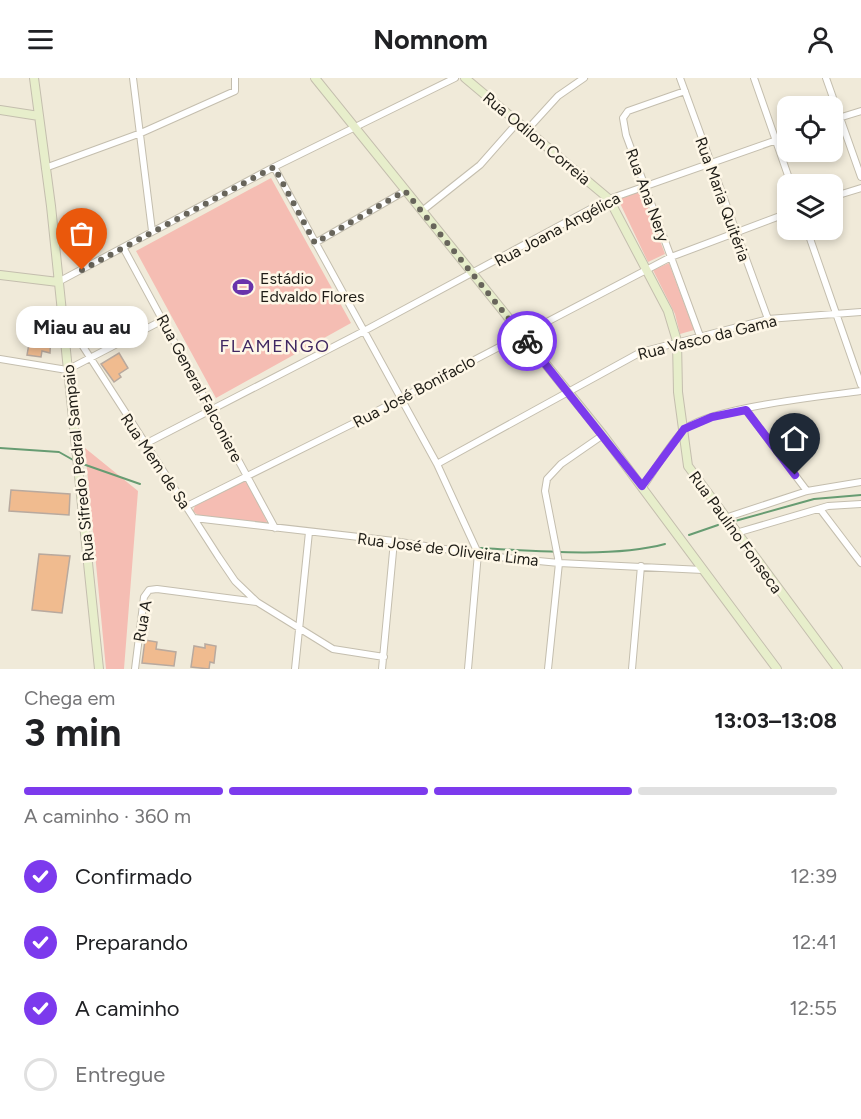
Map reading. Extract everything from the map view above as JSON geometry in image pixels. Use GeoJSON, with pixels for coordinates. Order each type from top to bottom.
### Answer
{"type":"FeatureCollection","features":[{"type":"Feature","properties":{"kind":"main road","name":"Rua Sifredo Pedral Sampaio"},"geometry":{"type":"LineString","coordinates":[[34,78],[62,314],[99,669]]}},
{"type":"Feature","properties":{"kind":"main road"},"geometry":{"type":"LineString","coordinates":[[315,78],[603,435],[777,669]]}},
{"type":"Feature","properties":{"kind":"main road","name":"Rua Odilon Correia"},"geometry":{"type":"LineString","coordinates":[[465,78],[609,199]]}},
{"type":"Feature","properties":{"kind":"main road"},"geometry":{"type":"LineString","coordinates":[[0,110],[39,117]]}},
{"type":"Feature","properties":{"kind":"main road","name":"Rua Paulino Fonseca"},"geometry":{"type":"LineString","coordinates":[[609,199],[668,311],[677,341],[676,367],[688,466],[724,518],[838,669]]}},
{"type":"Feature","properties":{"kind":"main road"},"geometry":{"type":"LineString","coordinates":[[0,275],[58,282]]}},
{"type":"Feature","properties":{"kind":"street"},"geometry":{"type":"LineString","coordinates":[[133,78],[152,231]]}},
{"type":"Feature","properties":{"kind":"street"},"geometry":{"type":"LineString","coordinates":[[45,168],[141,133],[232,94],[237,87],[235,78]]}},
{"type":"Feature","properties":{"kind":"street"},"geometry":{"type":"LineString","coordinates":[[58,282],[124,249],[152,231],[274,167],[455,78]]}},
{"type":"Feature","properties":{"kind":"street"},"geometry":{"type":"LineString","coordinates":[[526,130],[558,96],[584,78]]}},
{"type":"Feature","properties":{"kind":"street","name":"Rua Maria Quitéria"},"geometry":{"type":"LineString","coordinates":[[680,78],[768,319]]}},
{"type":"Feature","properties":{"kind":"street"},"geometry":{"type":"LineString","coordinates":[[754,78],[777,140]]}},
{"type":"Feature","properties":{"kind":"street"},"geometry":{"type":"LineString","coordinates":[[826,78],[832,96]]}},
{"type":"Feature","properties":{"kind":"street","name":"Rua Ana Nery"},"geometry":{"type":"LineString","coordinates":[[685,91],[624,114],[626,135],[700,336]]}},
{"type":"Feature","properties":{"kind":"street"},"geometry":{"type":"LineString","coordinates":[[843,116],[861,111]]}},
{"type":"Feature","properties":{"kind":"street"},"geometry":{"type":"LineString","coordinates":[[422,211],[480,165],[518,122]]}},
{"type":"Feature","properties":{"kind":"street"},"geometry":{"type":"LineString","coordinates":[[843,126],[861,177]]}},
{"type":"Feature","properties":{"kind":"street","name":"Rua Joana Angélica"},"geometry":{"type":"LineString","coordinates":[[145,444],[474,273],[609,199],[777,140]]}},
{"type":"Feature","properties":{"kind":"street"},"geometry":{"type":"LineString","coordinates":[[274,167],[437,464],[478,553],[468,669]]}},
{"type":"Feature","properties":{"kind":"street"},"geometry":{"type":"LineString","coordinates":[[843,194],[861,188]]}},
{"type":"Feature","properties":{"kind":"street"},"geometry":{"type":"LineString","coordinates":[[315,243],[405,191]]}},
{"type":"Feature","properties":{"kind":"street","name":"Rua José Bonifaclo"},"geometry":{"type":"LineString","coordinates":[[187,506],[522,335],[647,268],[777,217]]}},
{"type":"Feature","properties":{"kind":"street"},"geometry":{"type":"LineString","coordinates":[[811,240],[838,313],[861,385]]}},
{"type":"Feature","properties":{"kind":"street","name":"Rua General Falconiere"},"geometry":{"type":"LineString","coordinates":[[124,249],[275,528]]}},
{"type":"Feature","properties":{"kind":"street","name":"Rua Vasco da Gama"},"geometry":{"type":"LineString","coordinates":[[437,464],[641,352],[768,319],[861,312]]}},
{"type":"Feature","properties":{"kind":"street","name":"Rua Mem de Sa"},"geometry":{"type":"LineString","coordinates":[[62,314],[235,581],[257,602]]}},
{"type":"Feature","properties":{"kind":"street"},"geometry":{"type":"LineString","coordinates":[[0,358],[67,370],[163,321]]}},
{"type":"Feature","properties":{"kind":"street"},"geometry":{"type":"LineString","coordinates":[[642,486],[684,429],[712,417],[861,391]]}},
{"type":"Feature","properties":{"kind":"street"},"geometry":{"type":"LineString","coordinates":[[746,410],[807,491]]}},
{"type":"Feature","properties":{"kind":"street"},"geometry":{"type":"LineString","coordinates":[[548,669],[559,563],[545,491],[547,479],[561,464],[603,435]]}},
{"type":"Feature","properties":{"kind":"street"},"geometry":{"type":"LineString","coordinates":[[724,518],[807,491],[861,482]]}},
{"type":"Feature","properties":{"kind":"street"},"geometry":{"type":"LineString","coordinates":[[736,533],[820,509],[861,504]]}},
{"type":"Feature","properties":{"kind":"street"},"geometry":{"type":"LineString","coordinates":[[820,509],[861,563]]}},
{"type":"Feature","properties":{"kind":"street","name":"Rua José de Oliveira Lima"},"geometry":{"type":"LineString","coordinates":[[194,518],[559,563],[704,570]]}},
{"type":"Feature","properties":{"kind":"street"},"geometry":{"type":"LineString","coordinates":[[295,669],[309,532]]}},
{"type":"Feature","properties":{"kind":"street"},"geometry":{"type":"LineString","coordinates":[[382,669],[394,541]]}},
{"type":"Feature","properties":{"kind":"street"},"geometry":{"type":"LineString","coordinates":[[632,669],[641,566]]}},
{"type":"Feature","properties":{"kind":"street","name":"Rua A"},"geometry":{"type":"LineString","coordinates":[[135,669],[144,597],[152,589],[257,602]]}},
{"type":"Feature","properties":{"kind":"street"},"geometry":{"type":"LineString","coordinates":[[257,602],[333,649],[384,657]]}},
{"type":"Feature","properties":{"kind":"shaded area","name":"Estádio Edvaldo Flores"},"geometry":{"type":"Polygon","coordinates":[[[271,178],[351,323],[216,398],[136,251],[271,178]]]}},
{"type":"Feature","properties":{"kind":"shaded area"},"geometry":{"type":"Polygon","coordinates":[[[641,190],[665,254],[648,262],[618,199],[641,190]]]}},
{"type":"Feature","properties":{"kind":"shaded area"},"geometry":{"type":"Polygon","coordinates":[[[669,263],[694,330],[680,334],[675,314],[653,270],[669,263]]]}},
{"type":"Feature","properties":{"kind":"shaded area"},"geometry":{"type":"Polygon","coordinates":[[[85,448],[138,491],[124,669],[106,669],[85,448]]]}},
{"type":"Feature","properties":{"kind":"shaded area"},"geometry":{"type":"Polygon","coordinates":[[[242,481],[248,483],[268,524],[199,516],[193,511],[195,506],[242,481]]]}},
{"type":"Feature","properties":{"kind":"building"},"geometry":{"type":"Polygon","coordinates":[[[27,327],[51,331],[50,353],[42,351],[41,357],[27,355],[30,338],[26,337],[27,327]]]}},
{"type":"Feature","properties":{"kind":"building"},"geometry":{"type":"Polygon","coordinates":[[[119,353],[128,368],[119,374],[121,377],[114,382],[101,364],[119,353]]]}},
{"type":"Feature","properties":{"kind":"building"},"geometry":{"type":"Polygon","coordinates":[[[11,490],[70,494],[69,515],[9,511],[11,490]]]}},
{"type":"Feature","properties":{"kind":"building"},"geometry":{"type":"Polygon","coordinates":[[[39,554],[70,556],[62,613],[32,610],[39,554]]]}},
{"type":"Feature","properties":{"kind":"building"},"geometry":{"type":"Polygon","coordinates":[[[145,640],[157,642],[156,649],[176,652],[174,666],[142,663],[145,640]]]}},
{"type":"Feature","properties":{"kind":"building"},"geometry":{"type":"Polygon","coordinates":[[[205,644],[216,646],[214,663],[210,662],[209,669],[191,667],[194,646],[205,648],[205,644]]]}},
{"type":"Feature","properties":{"kind":"waterway"},"geometry":{"type":"LineString","coordinates":[[0,448],[59,452],[75,461]]}},
{"type":"Feature","properties":{"kind":"waterway"},"geometry":{"type":"LineString","coordinates":[[80,463],[140,484]]}},
{"type":"Feature","properties":{"kind":"waterway"},"geometry":{"type":"LineString","coordinates":[[735,521],[814,499],[861,495]]}},
{"type":"Feature","properties":{"kind":"waterway"},"geometry":{"type":"LineString","coordinates":[[689,535],[718,525]]}},
{"type":"Feature","properties":{"kind":"waterway"},"geometry":{"type":"LineString","coordinates":[[481,548],[598,552],[622,551],[665,544]]}},
{"type":"Feature","properties":{"kind":"way so far"},"geometry":{"type":"LineString","coordinates":[[82,270],[274,167],[315,243],[405,191],[527,341]]}},
{"type":"Feature","properties":{"kind":"place","name":"Miau au au"},"geometry":{"type":"Point","coordinates":[82,270]}},
{"type":"Feature","properties":{"kind":"place","name":"Estádio Edvaldo Flores"},"geometry":{"type":"Point","coordinates":[243,287]}},
{"type":"Feature","properties":{"kind":"district","name":"FLAMENGO"},"geometry":{"type":"Point","coordinates":[275,346]}},
{"type":"Feature","properties":{"kind":"route"},"geometry":{"type":"LineString","coordinates":[[527,341],[642,486],[684,429],[712,417],[746,410],[795,475]]}}]}
